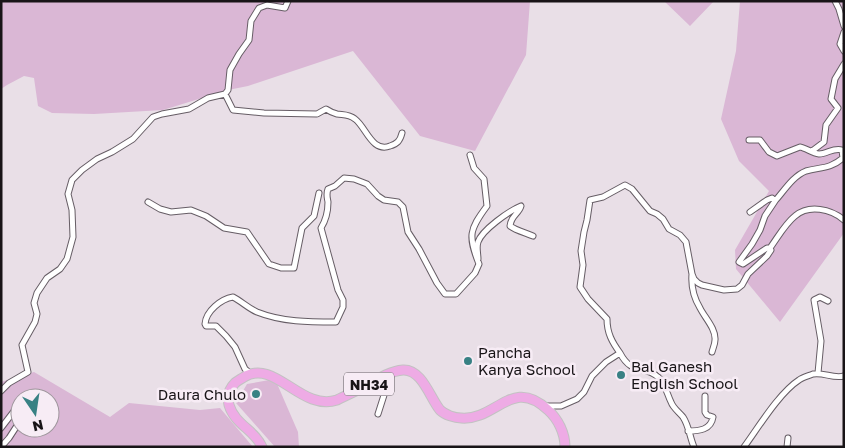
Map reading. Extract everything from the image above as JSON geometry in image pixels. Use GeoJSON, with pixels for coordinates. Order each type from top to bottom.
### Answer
{"type":"FeatureCollection","features":[{"type":"Feature","properties":{"kind":"highway","name":"NH34"},"geometry":{"type":"LineString","coordinates":[[250,373],[272,375],[310,399],[323,402],[337,400],[394,372],[409,370],[424,384],[440,409],[459,418],[478,416],[512,398],[527,397],[534,399],[544,406]]}},
{"type":"Feature","properties":{"kind":"highway"},"geometry":{"type":"LineString","coordinates":[[250,373],[236,382],[231,388],[228,403],[236,419],[255,436],[262,447]]}},
{"type":"Feature","properties":{"kind":"highway"},"geometry":{"type":"LineString","coordinates":[[544,406],[556,420],[563,433],[565,447]]}},
{"type":"Feature","properties":{"kind":"street"},"geometry":{"type":"LineString","coordinates":[[1,391],[28,372],[22,345],[35,322],[37,314],[34,303],[37,293],[47,278],[60,269],[67,259],[74,238],[72,210],[68,194],[72,180],[97,159],[133,139],[153,117],[189,109],[208,98],[225,94],[228,90],[230,70],[249,40],[251,21],[259,8],[267,5],[285,8],[288,1]]}},
{"type":"Feature","properties":{"kind":"street"},"geometry":{"type":"LineString","coordinates":[[835,1],[844,26]]}},
{"type":"Feature","properties":{"kind":"street"},"geometry":{"type":"LineString","coordinates":[[844,32],[840,44],[844,50]]}},
{"type":"Feature","properties":{"kind":"street"},"geometry":{"type":"LineString","coordinates":[[812,151],[824,142],[826,125],[838,108],[831,99],[836,78],[844,64]]}},
{"type":"Feature","properties":{"kind":"street"},"geometry":{"type":"LineString","coordinates":[[225,94],[233,110],[264,113],[318,114],[326,109],[338,114],[348,115],[357,120],[378,146],[385,148],[397,144],[401,139],[402,133]]}},
{"type":"Feature","properties":{"kind":"street"},"geometry":{"type":"LineString","coordinates":[[748,140],[760,140],[769,152],[777,156],[800,147],[815,154],[824,154],[838,148],[842,150],[843,158],[837,164],[807,171],[797,176],[775,201],[765,216],[752,244],[739,262],[743,264],[767,248],[770,248]]}},
{"type":"Feature","properties":{"kind":"street"},"geometry":{"type":"LineString","coordinates":[[470,155],[474,168],[484,179],[486,194],[486,206],[476,221],[471,239],[479,264]]}},
{"type":"Feature","properties":{"kind":"street"},"geometry":{"type":"LineString","coordinates":[[250,373],[245,369],[238,351],[232,342],[216,326],[206,326],[206,318],[220,303],[233,298],[255,311],[275,318],[303,322],[336,322],[343,300],[338,290],[321,228],[326,219],[328,204],[326,193],[328,189],[344,178],[354,179],[367,184],[384,200],[398,202],[403,207],[408,232],[445,294],[456,294],[474,273],[479,264],[478,242],[484,233],[514,209],[521,206],[520,210],[510,220],[510,226],[513,229],[533,236]]}},
{"type":"Feature","properties":{"kind":"street"},"geometry":{"type":"LineString","coordinates":[[694,447],[683,418],[671,404],[660,378],[627,364],[611,340],[607,319],[588,299],[580,287],[583,265],[581,250],[590,200],[602,197],[625,185],[632,189],[650,211],[664,219],[669,229],[680,235],[686,242],[694,279],[702,286],[724,290],[737,289],[742,285],[748,274],[767,256],[771,250],[770,248],[794,216],[803,211],[824,210],[838,215],[844,220]]}},
{"type":"Feature","properties":{"kind":"street"},"geometry":{"type":"LineString","coordinates":[[148,202],[160,209],[171,212],[191,210],[206,216],[224,228],[247,232],[269,264],[281,268],[294,268],[302,228],[314,216],[319,193]]}},
{"type":"Feature","properties":{"kind":"street"},"geometry":{"type":"LineString","coordinates":[[750,212],[767,200],[772,198],[775,201]]}},
{"type":"Feature","properties":{"kind":"street"},"geometry":{"type":"LineString","coordinates":[[692,274],[691,284],[693,292],[714,335],[715,341],[712,352]]}},
{"type":"Feature","properties":{"kind":"street"},"geometry":{"type":"LineString","coordinates":[[818,373],[821,341],[814,300],[820,297],[828,301]]}},
{"type":"Feature","properties":{"kind":"street"},"geometry":{"type":"LineString","coordinates":[[544,406],[561,406],[577,399],[584,392],[592,376],[606,362],[620,353]]}},
{"type":"Feature","properties":{"kind":"street"},"geometry":{"type":"LineString","coordinates":[[744,447],[782,396],[798,380],[818,373],[837,377],[844,376]]}},
{"type":"Feature","properties":{"kind":"street"},"geometry":{"type":"LineString","coordinates":[[378,414],[385,392],[384,376]]}},
{"type":"Feature","properties":{"kind":"street"},"geometry":{"type":"LineString","coordinates":[[688,431],[704,429],[710,426],[713,420],[713,417],[705,412],[705,396]]}},
{"type":"Feature","properties":{"kind":"street"},"geometry":{"type":"LineString","coordinates":[[1,428],[10,416]]}},
{"type":"Feature","properties":{"kind":"street"},"geometry":{"type":"LineString","coordinates":[[1,447],[10,436]]}},
{"type":"Feature","properties":{"kind":"street"},"geometry":{"type":"LineString","coordinates":[[787,447],[788,438]]}},
{"type":"Feature","properties":{"kind":"shaded area"},"geometry":{"type":"Polygon","coordinates":[[[1,1],[530,1],[526,55],[475,151],[420,136],[353,51],[248,86],[228,90],[163,110],[94,114],[52,113],[38,106],[34,78],[24,76],[1,89],[1,1]]]}},
{"type":"Feature","properties":{"kind":"shaded area"},"geometry":{"type":"Polygon","coordinates":[[[664,1],[714,1],[690,26],[664,1]]]}},
{"type":"Feature","properties":{"kind":"shaded area"},"geometry":{"type":"Polygon","coordinates":[[[740,1],[844,1],[844,233],[780,322],[736,269],[735,250],[769,191],[739,161],[721,119],[736,51],[740,1]]]}},
{"type":"Feature","properties":{"kind":"shaded area"},"geometry":{"type":"Polygon","coordinates":[[[34,372],[110,417],[129,403],[200,410],[220,408],[253,447],[1,447],[1,382],[34,372]]]}},
{"type":"Feature","properties":{"kind":"shaded area"},"geometry":{"type":"Polygon","coordinates":[[[275,379],[298,432],[299,447],[275,447],[236,403],[247,384],[275,379]]]}},
{"type":"Feature","properties":{"kind":"place","name":"Pancha Kanya School"},"geometry":{"type":"Point","coordinates":[468,361]}},
{"type":"Feature","properties":{"kind":"place","name":"Bal Ganesh English School"},"geometry":{"type":"Point","coordinates":[621,375]}},
{"type":"Feature","properties":{"kind":"place","name":"Daura Chulo"},"geometry":{"type":"Point","coordinates":[256,394]}}]}
